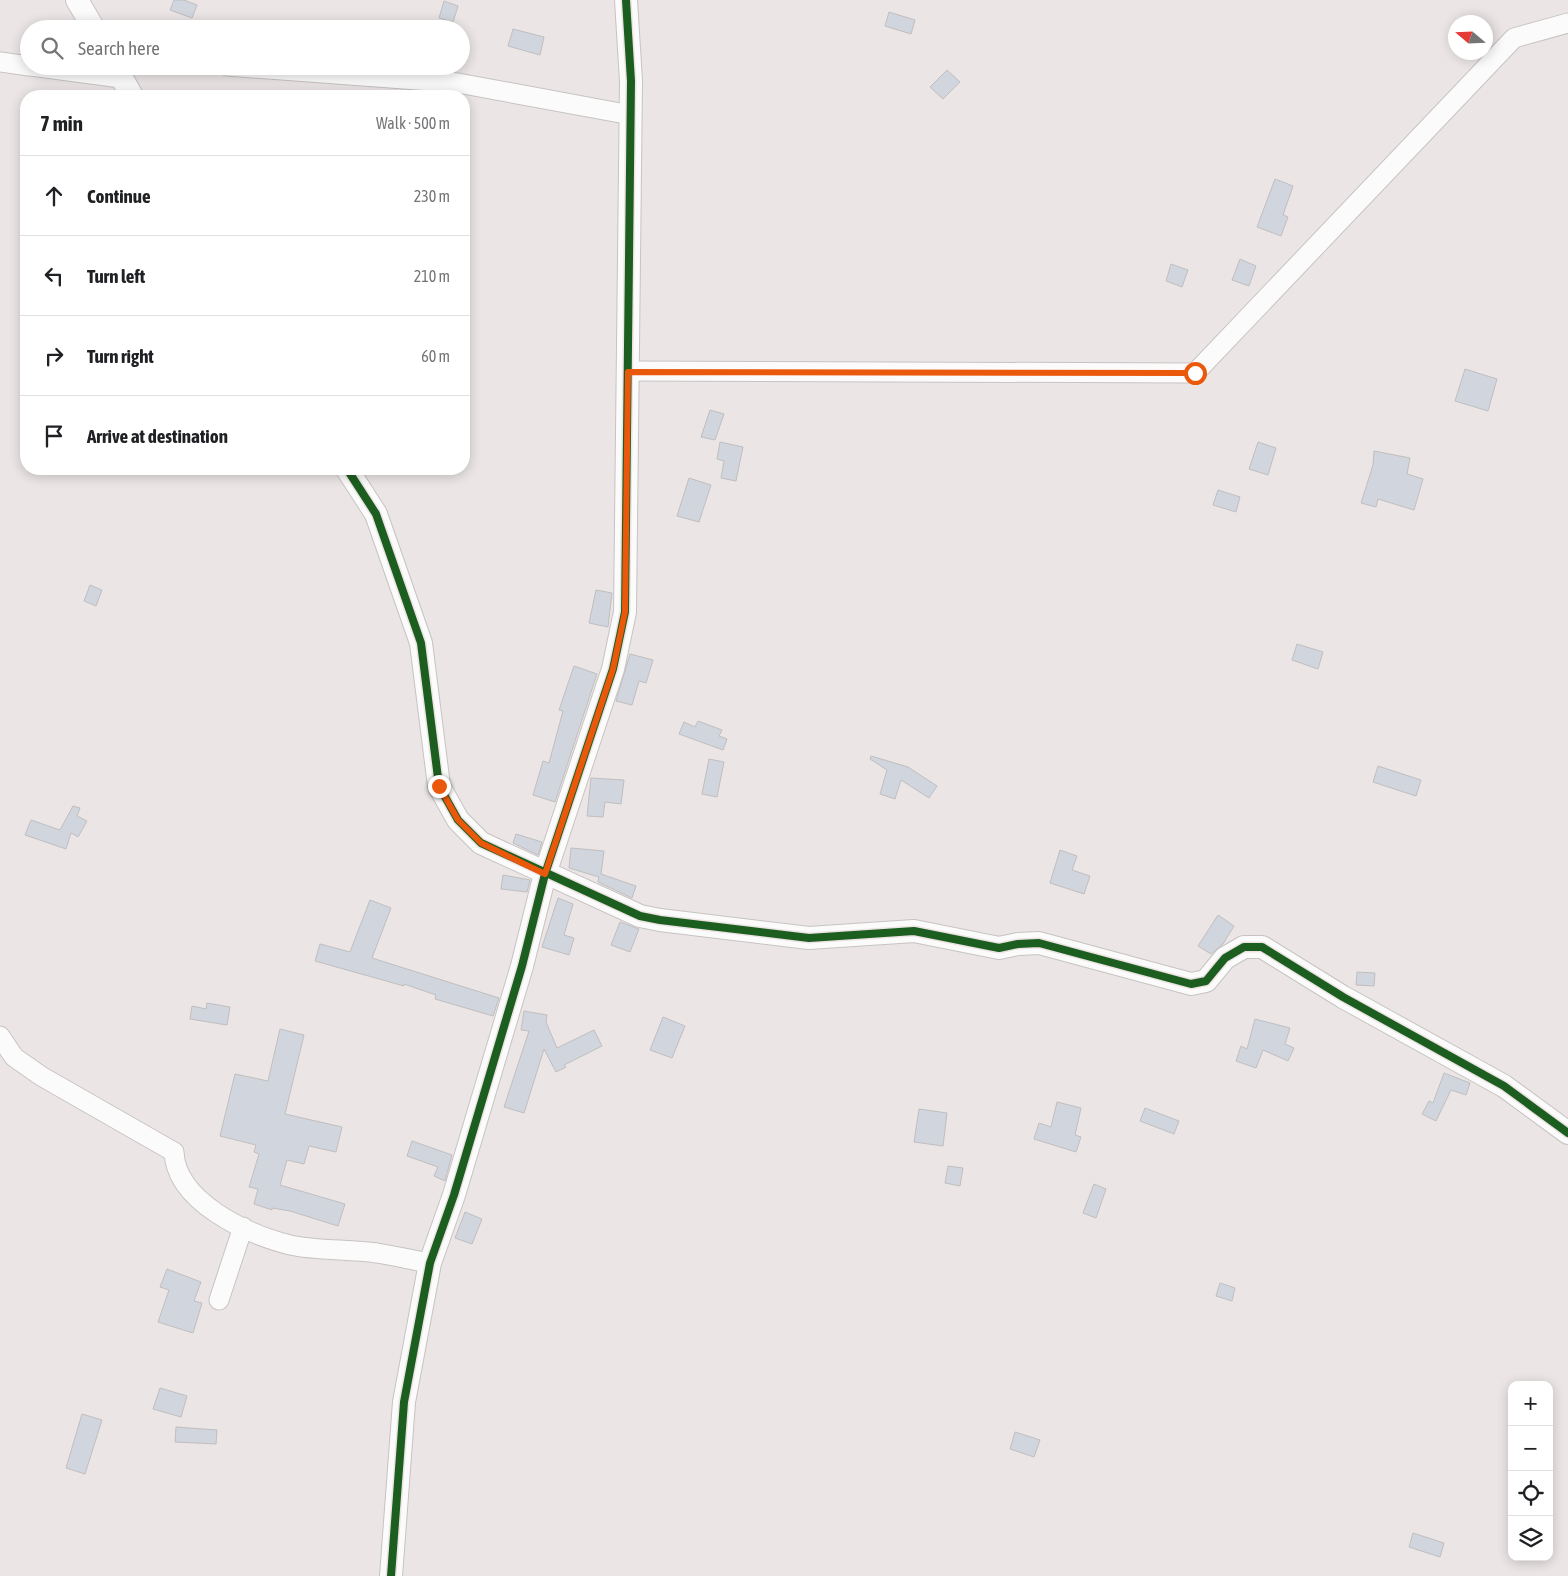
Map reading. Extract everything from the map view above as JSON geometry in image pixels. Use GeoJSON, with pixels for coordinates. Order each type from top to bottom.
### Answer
{"type":"FeatureCollection","features":[{"type":"Feature","properties":{"kind":"street"},"geometry":{"type":"LineString","coordinates":[[77,0],[89,20]]}},
{"type":"Feature","properties":{"kind":"street"},"geometry":{"type":"LineString","coordinates":[[391,1576],[404,1402],[430,1263],[454,1196],[522,966],[545,874],[613,669],[625,612],[631,115],[626,0]]}},
{"type":"Feature","properties":{"kind":"street"},"geometry":{"type":"LineString","coordinates":[[628,372],[1195,373],[1514,38],[1568,23]]}},
{"type":"Feature","properties":{"kind":"street"},"geometry":{"type":"LineString","coordinates":[[0,62],[20,65]]}},
{"type":"Feature","properties":{"kind":"street"},"geometry":{"type":"LineString","coordinates":[[106,75],[123,77]]}},
{"type":"Feature","properties":{"kind":"street"},"geometry":{"type":"LineString","coordinates":[[349,75],[458,83],[631,115]]}},
{"type":"Feature","properties":{"kind":"street"},"geometry":{"type":"LineString","coordinates":[[351,475],[376,514],[420,643],[439,786],[458,820],[481,843],[640,916],[660,920],[809,938],[914,932],[999,948],[1018,944],[1039,943],[1190,984],[1206,981],[1225,958],[1244,948],[1262,947],[1343,997],[1504,1086],[1568,1133]]}},
{"type":"Feature","properties":{"kind":"street"},"geometry":{"type":"LineString","coordinates":[[0,1036],[14,1057],[41,1076],[174,1152],[174,1163],[180,1176],[194,1194],[214,1212],[243,1227],[288,1244],[319,1249],[376,1253],[430,1263]]}},
{"type":"Feature","properties":{"kind":"street"},"geometry":{"type":"LineString","coordinates":[[219,1300],[243,1227]]}},
{"type":"Feature","properties":{"kind":"building"},"geometry":{"type":"Polygon","coordinates":[[[174,0],[184,0],[197,5],[192,18],[170,10],[174,0]]]}},
{"type":"Feature","properties":{"kind":"building"},"geometry":{"type":"Polygon","coordinates":[[[444,1],[458,6],[454,20],[439,18],[444,1]]]}},
{"type":"Feature","properties":{"kind":"building"},"geometry":{"type":"Polygon","coordinates":[[[889,12],[915,20],[911,34],[885,26],[889,12]]]}},
{"type":"Feature","properties":{"kind":"building"},"geometry":{"type":"Polygon","coordinates":[[[513,29],[544,37],[540,55],[508,46],[513,29]]]}},
{"type":"Feature","properties":{"kind":"building"},"geometry":{"type":"Polygon","coordinates":[[[947,70],[960,82],[943,99],[930,87],[947,70]]]}},
{"type":"Feature","properties":{"kind":"building"},"geometry":{"type":"Polygon","coordinates":[[[1275,179],[1293,186],[1283,215],[1288,217],[1281,236],[1257,227],[1275,179]]]}},
{"type":"Feature","properties":{"kind":"building"},"geometry":{"type":"Polygon","coordinates":[[[1240,259],[1256,266],[1249,286],[1232,280],[1240,259]]]}},
{"type":"Feature","properties":{"kind":"building"},"geometry":{"type":"Polygon","coordinates":[[[1171,264],[1188,270],[1182,287],[1166,281],[1171,264]]]}},
{"type":"Feature","properties":{"kind":"building"},"geometry":{"type":"Polygon","coordinates":[[[1465,369],[1497,379],[1488,411],[1455,401],[1465,369]]]}},
{"type":"Feature","properties":{"kind":"building"},"geometry":{"type":"Polygon","coordinates":[[[710,410],[724,414],[715,440],[701,437],[710,410]]]}},
{"type":"Feature","properties":{"kind":"building"},"geometry":{"type":"Polygon","coordinates":[[[720,442],[743,447],[736,481],[721,478],[724,461],[717,459],[720,442]]]}},
{"type":"Feature","properties":{"kind":"building"},"geometry":{"type":"Polygon","coordinates":[[[1258,442],[1276,448],[1268,475],[1249,469],[1258,442]]]}},
{"type":"Feature","properties":{"kind":"building"},"geometry":{"type":"Polygon","coordinates":[[[1374,451],[1410,458],[1407,474],[1423,479],[1414,510],[1378,499],[1376,507],[1361,503],[1373,465],[1374,451]]]}},
{"type":"Feature","properties":{"kind":"building"},"geometry":{"type":"Polygon","coordinates":[[[689,478],[711,485],[699,522],[677,516],[689,478]]]}},
{"type":"Feature","properties":{"kind":"building"},"geometry":{"type":"Polygon","coordinates":[[[1218,490],[1240,497],[1236,512],[1213,505],[1218,490]]]}},
{"type":"Feature","properties":{"kind":"building"},"geometry":{"type":"Polygon","coordinates":[[[90,585],[102,590],[96,606],[84,601],[90,585]]]}},
{"type":"Feature","properties":{"kind":"building"},"geometry":{"type":"Polygon","coordinates":[[[596,590],[612,593],[608,627],[589,623],[596,590]]]}},
{"type":"Feature","properties":{"kind":"building"},"geometry":{"type":"Polygon","coordinates":[[[1297,644],[1323,652],[1318,669],[1292,660],[1297,644]]]}},
{"type":"Feature","properties":{"kind":"building"},"geometry":{"type":"Polygon","coordinates":[[[630,654],[653,660],[646,683],[639,681],[632,705],[616,701],[630,654]]]}},
{"type":"Feature","properties":{"kind":"building"},"geometry":{"type":"Polygon","coordinates":[[[574,666],[597,674],[555,802],[533,795],[543,761],[549,763],[563,711],[559,710],[574,666]]]}},
{"type":"Feature","properties":{"kind":"building"},"geometry":{"type":"Polygon","coordinates":[[[698,721],[722,730],[719,736],[727,739],[723,750],[679,734],[684,722],[695,727],[698,721]]]}},
{"type":"Feature","properties":{"kind":"building"},"geometry":{"type":"Polygon","coordinates":[[[871,756],[908,767],[937,786],[929,798],[901,780],[895,799],[880,794],[887,770],[870,759],[871,756]]]}},
{"type":"Feature","properties":{"kind":"building"},"geometry":{"type":"Polygon","coordinates":[[[709,759],[724,762],[717,797],[702,794],[709,759]]]}},
{"type":"Feature","properties":{"kind":"building"},"geometry":{"type":"Polygon","coordinates":[[[1378,766],[1421,780],[1416,796],[1373,782],[1378,766]]]}},
{"type":"Feature","properties":{"kind":"building"},"geometry":{"type":"Polygon","coordinates":[[[591,778],[624,780],[621,804],[605,802],[603,817],[587,816],[591,778]]]}},
{"type":"Feature","properties":{"kind":"building"},"geometry":{"type":"Polygon","coordinates":[[[73,806],[80,808],[77,816],[87,821],[78,837],[71,833],[66,849],[25,835],[31,820],[60,830],[73,806]]]}},
{"type":"Feature","properties":{"kind":"building"},"geometry":{"type":"Polygon","coordinates":[[[516,834],[542,842],[538,855],[513,843],[516,834]]]}},
{"type":"Feature","properties":{"kind":"building"},"geometry":{"type":"Polygon","coordinates":[[[571,848],[604,851],[601,874],[636,886],[632,898],[598,882],[599,877],[569,868],[571,848]]]}},
{"type":"Feature","properties":{"kind":"building"},"geometry":{"type":"Polygon","coordinates":[[[1060,850],[1077,856],[1072,870],[1090,876],[1084,894],[1050,883],[1060,850]]]}},
{"type":"Feature","properties":{"kind":"building"},"geometry":{"type":"Polygon","coordinates":[[[503,875],[530,880],[527,892],[501,889],[503,875]]]}},
{"type":"Feature","properties":{"kind":"building"},"geometry":{"type":"Polygon","coordinates":[[[558,898],[573,904],[564,935],[574,938],[569,955],[542,947],[558,898]]]}},
{"type":"Feature","properties":{"kind":"building"},"geometry":{"type":"Polygon","coordinates":[[[370,900],[391,908],[372,958],[499,998],[493,1016],[435,999],[436,995],[404,984],[404,986],[315,961],[320,944],[350,952],[370,900]]]}},
{"type":"Feature","properties":{"kind":"building"},"geometry":{"type":"Polygon","coordinates":[[[1218,915],[1234,926],[1223,944],[1211,954],[1198,946],[1218,915]]]}},
{"type":"Feature","properties":{"kind":"building"},"geometry":{"type":"Polygon","coordinates":[[[620,922],[639,929],[630,952],[611,945],[620,922]]]}},
{"type":"Feature","properties":{"kind":"building"},"geometry":{"type":"Polygon","coordinates":[[[1357,972],[1375,973],[1374,986],[1356,985],[1357,972]]]}},
{"type":"Feature","properties":{"kind":"building"},"geometry":{"type":"Polygon","coordinates":[[[207,1003],[230,1007],[227,1025],[190,1019],[192,1006],[206,1009],[207,1003]]]}},
{"type":"Feature","properties":{"kind":"building"},"geometry":{"type":"Polygon","coordinates":[[[524,1011],[547,1015],[546,1022],[557,1048],[594,1030],[602,1046],[564,1065],[566,1067],[556,1072],[544,1049],[524,1113],[504,1107],[529,1031],[521,1030],[524,1011]]]}},
{"type":"Feature","properties":{"kind":"building"},"geometry":{"type":"Polygon","coordinates":[[[663,1017],[685,1026],[672,1058],[650,1050],[663,1017]]]}},
{"type":"Feature","properties":{"kind":"building"},"geometry":{"type":"Polygon","coordinates":[[[1255,1019],[1290,1028],[1285,1044],[1294,1048],[1288,1061],[1263,1050],[1256,1068],[1236,1061],[1241,1046],[1247,1049],[1255,1019]]]}},
{"type":"Feature","properties":{"kind":"building"},"geometry":{"type":"Polygon","coordinates":[[[280,1029],[304,1035],[285,1114],[342,1127],[336,1152],[309,1146],[304,1164],[287,1160],[280,1185],[345,1204],[338,1226],[290,1211],[272,1208],[272,1210],[254,1204],[258,1189],[249,1187],[259,1154],[254,1152],[256,1145],[220,1136],[235,1074],[268,1081],[280,1029]]]}},
{"type":"Feature","properties":{"kind":"building"},"geometry":{"type":"Polygon","coordinates":[[[1444,1073],[1470,1083],[1466,1095],[1451,1090],[1436,1121],[1422,1114],[1429,1101],[1433,1103],[1444,1073]]]}},
{"type":"Feature","properties":{"kind":"building"},"geometry":{"type":"Polygon","coordinates":[[[1057,1102],[1081,1108],[1075,1135],[1081,1137],[1076,1152],[1034,1139],[1039,1123],[1051,1127],[1057,1102]]]}},
{"type":"Feature","properties":{"kind":"building"},"geometry":{"type":"Polygon","coordinates":[[[1145,1108],[1179,1121],[1174,1134],[1140,1121],[1145,1108]]]}},
{"type":"Feature","properties":{"kind":"building"},"geometry":{"type":"Polygon","coordinates":[[[919,1109],[947,1113],[943,1146],[914,1142],[919,1109]]]}},
{"type":"Feature","properties":{"kind":"building"},"geometry":{"type":"Polygon","coordinates":[[[412,1141],[452,1155],[445,1181],[434,1176],[438,1167],[407,1156],[412,1141]]]}},
{"type":"Feature","properties":{"kind":"building"},"geometry":{"type":"Polygon","coordinates":[[[948,1166],[963,1168],[960,1186],[945,1183],[948,1166]]]}},
{"type":"Feature","properties":{"kind":"building"},"geometry":{"type":"Polygon","coordinates":[[[1094,1184],[1106,1189],[1096,1218],[1083,1213],[1094,1184]]]}},
{"type":"Feature","properties":{"kind":"building"},"geometry":{"type":"Polygon","coordinates":[[[465,1212],[482,1219],[472,1244],[455,1238],[465,1212]]]}},
{"type":"Feature","properties":{"kind":"building"},"geometry":{"type":"Polygon","coordinates":[[[167,1269],[201,1282],[194,1301],[202,1303],[193,1333],[158,1322],[169,1290],[160,1287],[167,1269]]]}},
{"type":"Feature","properties":{"kind":"building"},"geometry":{"type":"Polygon","coordinates":[[[1220,1283],[1235,1288],[1232,1301],[1216,1296],[1220,1283]]]}},
{"type":"Feature","properties":{"kind":"building"},"geometry":{"type":"Polygon","coordinates":[[[160,1388],[187,1396],[181,1417],[153,1409],[160,1388]]]}},
{"type":"Feature","properties":{"kind":"building"},"geometry":{"type":"Polygon","coordinates":[[[82,1414],[102,1420],[85,1474],[66,1468],[82,1414]]]}},
{"type":"Feature","properties":{"kind":"building"},"geometry":{"type":"Polygon","coordinates":[[[176,1427],[217,1430],[216,1444],[175,1442],[176,1427]]]}},
{"type":"Feature","properties":{"kind":"building"},"geometry":{"type":"Polygon","coordinates":[[[1015,1432],[1040,1440],[1034,1457],[1010,1449],[1015,1432]]]}},
{"type":"Feature","properties":{"kind":"building"},"geometry":{"type":"Polygon","coordinates":[[[1413,1533],[1444,1543],[1440,1557],[1409,1547],[1413,1533]]]}},
{"type":"Feature","properties":{"kind":"cycle path"},"geometry":{"type":"LineString","coordinates":[[391,1576],[404,1402],[430,1263],[454,1195],[522,966],[545,874],[613,669],[625,612],[631,81],[626,0]]}},
{"type":"Feature","properties":{"kind":"cycle path"},"geometry":{"type":"LineString","coordinates":[[351,475],[376,514],[421,643],[439,786],[458,820],[481,843],[640,916],[660,920],[809,938],[914,931],[999,948],[1018,944],[1039,943],[1191,984],[1206,981],[1225,958],[1244,947],[1262,947],[1343,997],[1504,1086],[1568,1133]]}},
{"type":"Feature","properties":{"kind":"route"},"geometry":{"type":"LineString","coordinates":[[439,786],[458,820],[481,843],[545,874],[613,669],[625,612],[628,372],[1195,373]]}}]}
